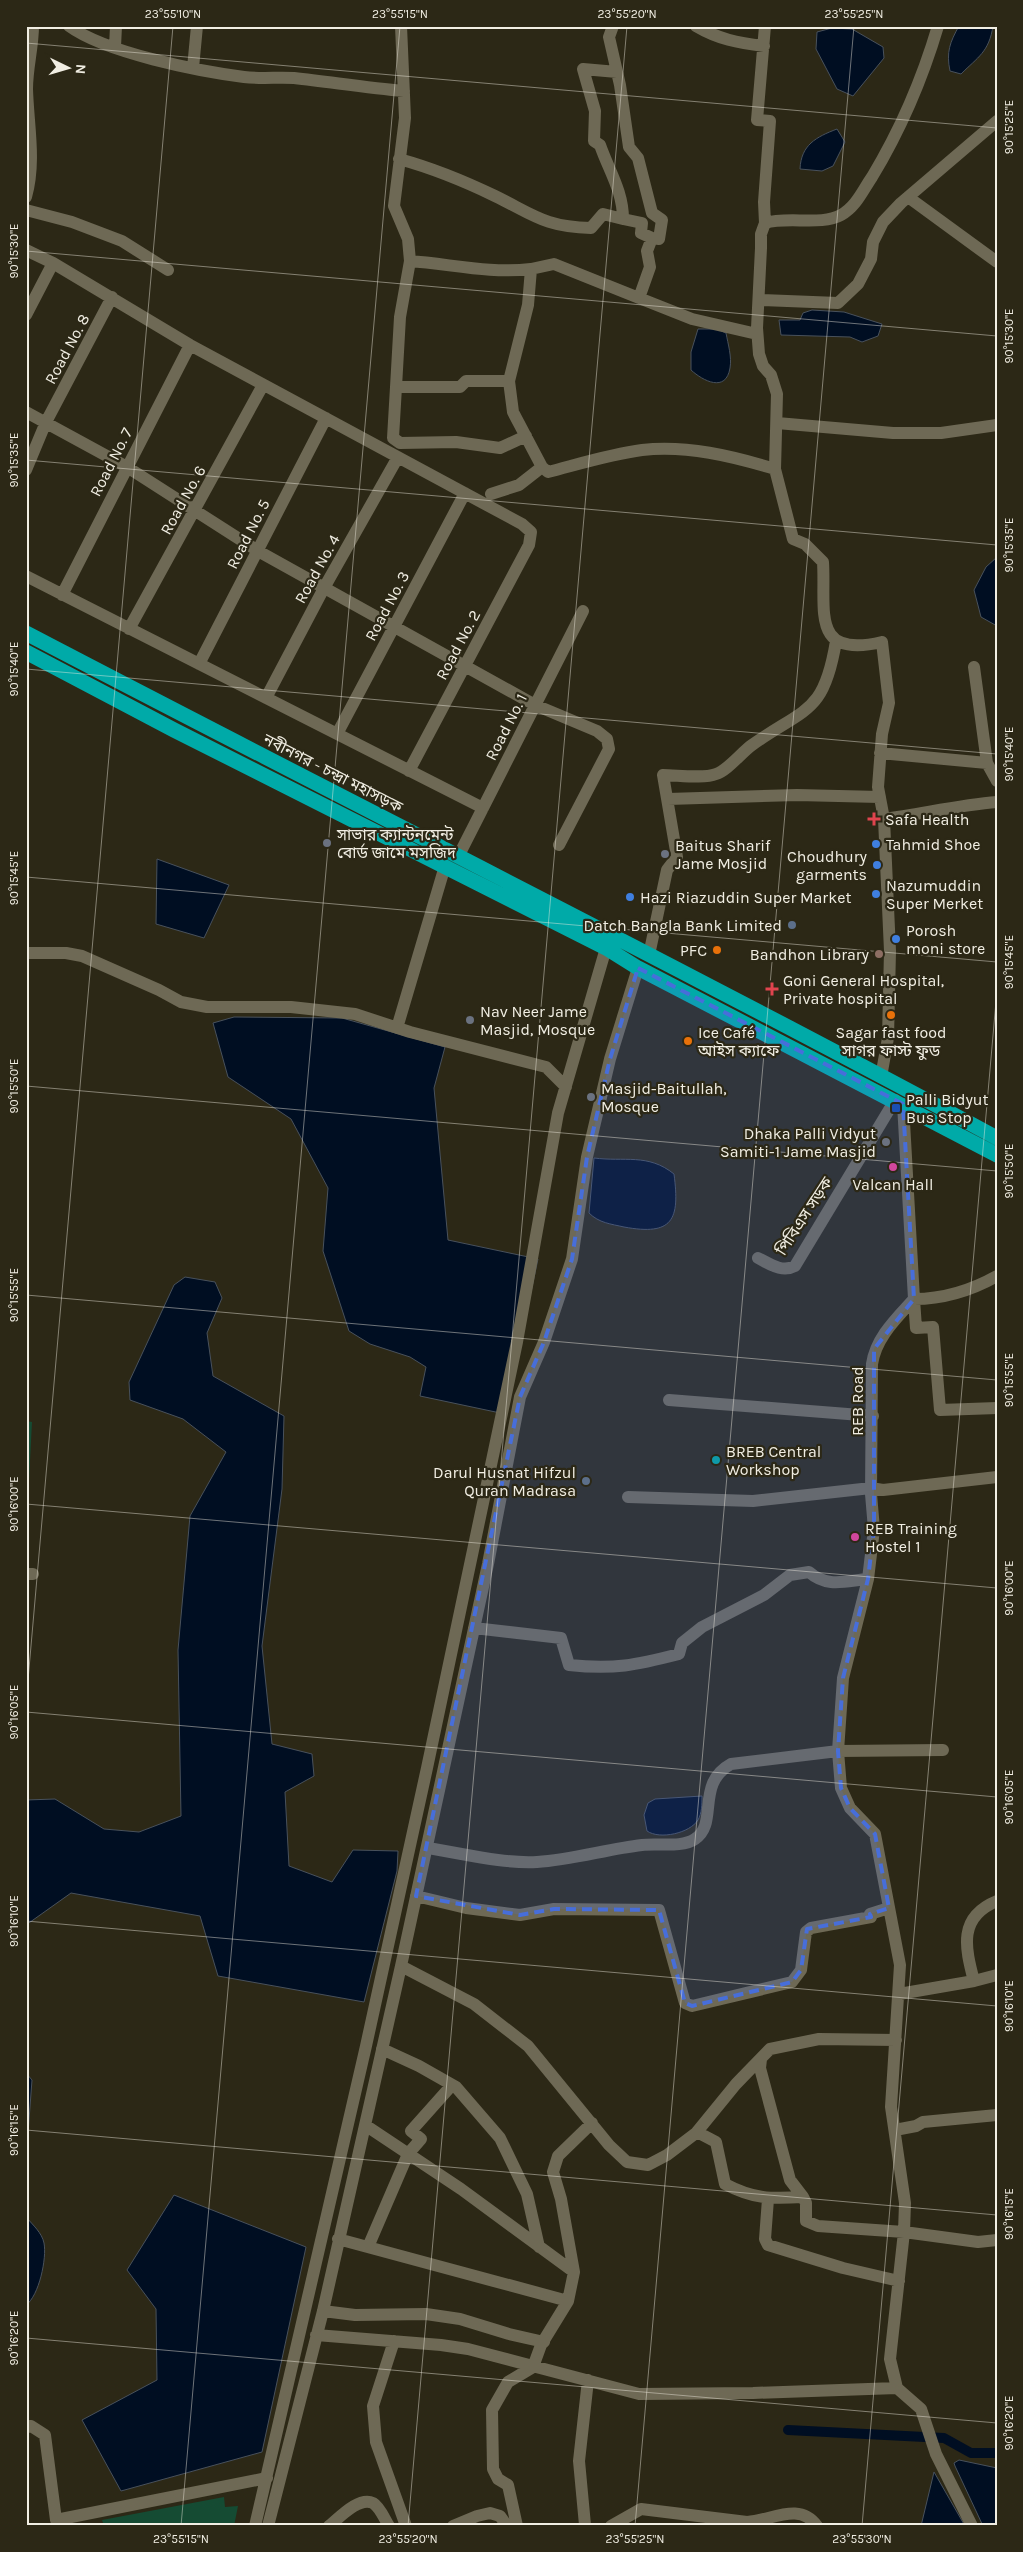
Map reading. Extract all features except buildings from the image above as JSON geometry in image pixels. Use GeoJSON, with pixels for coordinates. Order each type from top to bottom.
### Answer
{"type":"FeatureCollection","features":[{"type":"Feature","properties":{"kind":"highway","name":"নবীনগর - চন্দ্রা মহাসড়ক"},"geometry":{"type":"LineString","coordinates":[[26,633],[997,1138]]}},
{"type":"Feature","properties":{"kind":"highway","name":"নবীনগর - চন্দ্রা মহাসড়ক"},"geometry":{"type":"LineString","coordinates":[[26,652],[166,726],[606,948],[638,968],[997,1154]]}},
{"type":"Feature","properties":{"kind":"street"},"geometry":{"type":"LineString","coordinates":[[26,198],[31,181],[32,149],[27,87],[33,26]]}},
{"type":"Feature","properties":{"kind":"street"},"geometry":{"type":"LineString","coordinates":[[69,26],[115,47],[138,55],[193,68],[245,77],[293,78],[404,91]]}},
{"type":"Feature","properties":{"kind":"street"},"geometry":{"type":"LineString","coordinates":[[115,47],[116,26]]}},
{"type":"Feature","properties":{"kind":"street"},"geometry":{"type":"LineString","coordinates":[[193,68],[196,26]]}},
{"type":"Feature","properties":{"kind":"street"},"geometry":{"type":"LineString","coordinates":[[401,26],[405,118],[394,206],[408,239],[410,261],[400,317],[393,438],[400,443],[456,442],[500,448],[526,436]]}},
{"type":"Feature","properties":{"kind":"street"},"geometry":{"type":"LineString","coordinates":[[399,159],[429,167],[497,197],[537,219],[565,228],[591,228],[604,214],[642,223],[641,233],[660,239],[662,220],[652,212],[638,158],[629,147],[617,72],[608,37],[612,26]]}},
{"type":"Feature","properties":{"kind":"street"},"geometry":{"type":"LineString","coordinates":[[696,26],[731,42],[764,46]]}},
{"type":"Feature","properties":{"kind":"street"},"geometry":{"type":"LineString","coordinates":[[765,26],[757,120],[770,121],[764,202],[766,224],[762,234],[757,334],[762,366],[771,375],[777,394],[775,469],[793,539],[805,544],[823,562],[824,622],[833,639],[843,644],[882,642],[889,703],[880,753],[880,797],[884,819],[890,951],[888,1038],[881,1076]]}},
{"type":"Feature","properties":{"kind":"street"},"geometry":{"type":"LineString","coordinates":[[766,224],[775,220],[819,219],[840,216],[856,203],[903,122],[920,83],[938,26]]}},
{"type":"Feature","properties":{"kind":"street"},"geometry":{"type":"LineString","coordinates":[[617,72],[583,69],[595,111],[594,140],[600,145],[619,187],[623,204],[623,219]]}},
{"type":"Feature","properties":{"kind":"street"},"geometry":{"type":"LineString","coordinates":[[760,300],[838,303],[858,284],[871,259],[872,242],[884,222],[908,197],[997,121]]}},
{"type":"Feature","properties":{"kind":"street"},"geometry":{"type":"LineString","coordinates":[[908,197],[997,262]]}},
{"type":"Feature","properties":{"kind":"street"},"geometry":{"type":"LineString","coordinates":[[26,210],[72,222],[122,241],[168,270]]}},
{"type":"Feature","properties":{"kind":"street"},"geometry":{"type":"LineString","coordinates":[[639,298],[650,268],[648,251],[652,238]]}},
{"type":"Feature","properties":{"kind":"street"},"geometry":{"type":"LineString","coordinates":[[26,250],[53,263],[112,297],[190,345],[465,493]]}},
{"type":"Feature","properties":{"kind":"street"},"geometry":{"type":"LineString","coordinates":[[410,261],[446,263],[484,270],[511,272],[554,264],[692,320],[757,334]]}},
{"type":"Feature","properties":{"kind":"street"},"geometry":{"type":"LineString","coordinates":[[26,315],[53,263]]}},
{"type":"Feature","properties":{"kind":"street"},"geometry":{"type":"LineString","coordinates":[[531,269],[528,305],[509,381],[514,412],[542,467],[548,472],[643,450],[684,450],[732,456],[775,469]]}},
{"type":"Feature","properties":{"kind":"street","name":"Road No. 8"},"geometry":{"type":"LineString","coordinates":[[26,470],[46,422],[112,297]]}},
{"type":"Feature","properties":{"kind":"street","name":"Road No. 7"},"geometry":{"type":"LineString","coordinates":[[62,595],[190,345]]}},
{"type":"Feature","properties":{"kind":"street"},"geometry":{"type":"LineString","coordinates":[[396,387],[460,387],[466,382],[509,381]]}},
{"type":"Feature","properties":{"kind":"street","name":"Road No. 6"},"geometry":{"type":"LineString","coordinates":[[129,629],[196,511],[263,385]]}},
{"type":"Feature","properties":{"kind":"street"},"geometry":{"type":"LineString","coordinates":[[26,412],[127,467],[258,551],[535,705],[597,732],[607,739],[609,750],[559,845]]}},
{"type":"Feature","properties":{"kind":"street","name":"Road No. 5"},"geometry":{"type":"LineString","coordinates":[[199,664],[326,418]]}},
{"type":"Feature","properties":{"kind":"street"},"geometry":{"type":"LineString","coordinates":[[777,423],[893,433],[941,433],[997,425]]}},
{"type":"Feature","properties":{"kind":"street","name":"Road No. 4"},"geometry":{"type":"LineString","coordinates":[[266,698],[324,588],[398,457]]}},
{"type":"Feature","properties":{"kind":"street"},"geometry":{"type":"LineString","coordinates":[[491,494],[519,485],[542,467]]}},
{"type":"Feature","properties":{"kind":"street","name":"Road No. 2"},"geometry":{"type":"LineString","coordinates":[[410,771],[529,545],[531,532],[522,524],[465,493]]}},
{"type":"Feature","properties":{"kind":"street","name":"Road No. 3"},"geometry":{"type":"LineString","coordinates":[[337,734],[465,493]]}},
{"type":"Feature","properties":{"kind":"street"},"geometry":{"type":"LineString","coordinates":[[26,576],[483,808]]}},
{"type":"Feature","properties":{"kind":"street","name":"Road No. 1"},"geometry":{"type":"LineString","coordinates":[[458,857],[583,611]]}},
{"type":"Feature","properties":{"kind":"street"},"geometry":{"type":"LineString","coordinates":[[648,955],[667,870],[677,857],[663,775],[717,774],[751,745],[814,704],[824,690],[832,668],[836,641]]}},
{"type":"Feature","properties":{"kind":"street"},"geometry":{"type":"LineString","coordinates":[[974,667],[986,763],[997,781]]}},
{"type":"Feature","properties":{"kind":"street"},"geometry":{"type":"LineString","coordinates":[[880,753],[986,763]]}},
{"type":"Feature","properties":{"kind":"street"},"geometry":{"type":"LineString","coordinates":[[668,800],[797,795],[880,797]]}},
{"type":"Feature","properties":{"kind":"street"},"geometry":{"type":"LineString","coordinates":[[884,819],[931,813],[961,805],[997,802]]}},
{"type":"Feature","properties":{"kind":"street"},"geometry":{"type":"LineString","coordinates":[[397,1028],[445,866]]}},
{"type":"Feature","properties":{"kind":"street"},"geometry":{"type":"LineString","coordinates":[[255,2526],[366,2046],[427,1768],[517,1342],[558,1113],[606,948]]}},
{"type":"Feature","properties":{"kind":"street"},"geometry":{"type":"LineString","coordinates":[[26,953],[66,953],[82,956],[159,990],[181,1002],[207,1007],[291,1007],[355,1014],[397,1028],[546,1067],[566,1087]]}},
{"type":"Feature","properties":{"kind":"street"},"geometry":{"type":"LineString","coordinates":[[268,2526],[323,2311],[401,1966],[474,1628],[520,1396],[544,1342],[572,1258],[589,1148],[610,1059],[638,968]]}},
{"type":"Feature","properties":{"kind":"street"},"geometry":{"type":"LineString","coordinates":[[899,1102],[916,1328],[933,1327],[940,1410],[997,1408]]}},
{"type":"Feature","properties":{"kind":"street","name":"পিবিএস সড়ক"},"geometry":{"type":"LineString","coordinates":[[758,1258],[780,1269],[788,1270],[795,1266],[899,1102]]}},
{"type":"Feature","properties":{"kind":"street"},"geometry":{"type":"LineString","coordinates":[[914,1299],[928,1299],[966,1291],[997,1276]]}},
{"type":"Feature","properties":{"kind":"street","name":"REB Road"},"geometry":{"type":"LineString","coordinates":[[897,2388],[890,2359],[904,2232],[905,2203],[892,2107],[900,1965],[875,1834],[850,1808],[841,1788],[838,1752],[843,1678],[868,1579],[874,1529],[872,1488],[872,1364],[874,1349],[890,1326],[914,1299]]}},
{"type":"Feature","properties":{"kind":"street"},"geometry":{"type":"LineString","coordinates":[[669,1400],[873,1416]]}},
{"type":"Feature","properties":{"kind":"street"},"geometry":{"type":"LineString","coordinates":[[628,1497],[753,1501],[872,1488],[884,1490],[997,1477]]}},
{"type":"Feature","properties":{"kind":"street"},"geometry":{"type":"LineString","coordinates":[[474,1628],[561,1638],[568,1665],[601,1669],[635,1665],[679,1654],[682,1643],[702,1627],[764,1595],[790,1575],[809,1572],[819,1580],[831,1583],[868,1579]]}},
{"type":"Feature","properties":{"kind":"street"},"geometry":{"type":"LineString","coordinates":[[427,1848],[535,1862],[644,1844],[678,1843],[694,1840],[700,1834],[706,1821],[712,1780],[719,1770],[731,1764],[838,1752],[943,1750]]}},
{"type":"Feature","properties":{"kind":"street"},"geometry":{"type":"LineString","coordinates":[[416,1896],[466,1908],[520,1915],[554,1909],[659,1910],[685,2003],[692,2006],[792,1982],[801,1970],[806,1932],[811,1928],[871,1917],[870,1914],[890,1908]]}},
{"type":"Feature","properties":{"kind":"street"},"geometry":{"type":"LineString","coordinates":[[974,1981],[965,1947],[969,1928],[982,1907],[997,1901]]}},
{"type":"Feature","properties":{"kind":"street"},"geometry":{"type":"LineString","coordinates":[[401,1966],[474,2004],[528,2046],[609,2145],[627,2162],[648,2165],[667,2155],[697,2132],[736,2084],[770,2049],[820,2039],[896,2040]]}},
{"type":"Feature","properties":{"kind":"street"},"geometry":{"type":"LineString","coordinates":[[899,1994],[974,1981],[997,1975]]}},
{"type":"Feature","properties":{"kind":"street"},"geometry":{"type":"LineString","coordinates":[[382,2049],[419,2066],[452,2085],[500,2138],[527,2194],[539,2247]]}},
{"type":"Feature","properties":{"kind":"street"},"geometry":{"type":"LineString","coordinates":[[761,2059],[760,2068],[790,2180],[806,2203],[806,2221],[818,2226],[904,2232],[978,2242],[997,2240]]}},
{"type":"Feature","properties":{"kind":"street"},"geometry":{"type":"LineString","coordinates":[[368,2247],[408,2154],[420,2139],[411,2131],[452,2085]]}},
{"type":"Feature","properties":{"kind":"street"},"geometry":{"type":"LineString","coordinates":[[895,2130],[916,2126],[923,2122],[997,2116]]}},
{"type":"Feature","properties":{"kind":"street"},"geometry":{"type":"LineString","coordinates":[[516,2526],[508,2485],[498,2479],[493,2469],[492,2410],[508,2382],[533,2367],[544,2342],[568,2301],[574,2272],[561,2199],[553,2172],[558,2156],[592,2123]]}},
{"type":"Feature","properties":{"kind":"street"},"geometry":{"type":"LineString","coordinates":[[364,2125],[574,2272]]}},
{"type":"Feature","properties":{"kind":"street"},"geometry":{"type":"LineString","coordinates":[[697,2132],[716,2142],[725,2184],[743,2194],[768,2199],[803,2197]]}},
{"type":"Feature","properties":{"kind":"street"},"geometry":{"type":"LineString","coordinates":[[768,2199],[765,2239],[768,2244],[843,2268],[899,2281]]}},
{"type":"Feature","properties":{"kind":"street"},"geometry":{"type":"LineString","coordinates":[[338,2239],[568,2301]]}},
{"type":"Feature","properties":{"kind":"street"},"geometry":{"type":"LineString","coordinates":[[323,2311],[355,2315],[426,2314],[460,2318],[509,2334],[544,2342]]}},
{"type":"Feature","properties":{"kind":"street"},"geometry":{"type":"LineString","coordinates":[[316,2335],[441,2344],[468,2349],[639,2394],[753,2393],[897,2388],[921,2410],[936,2454],[972,2526]]}},
{"type":"Feature","properties":{"kind":"street"},"geometry":{"type":"LineString","coordinates":[[394,2341],[373,2406],[376,2442],[406,2526]]}},
{"type":"Feature","properties":{"kind":"street"},"geometry":{"type":"LineString","coordinates":[[585,2525],[580,2461],[588,2380]]}},
{"type":"Feature","properties":{"kind":"street"},"geometry":{"type":"LineString","coordinates":[[26,2427],[31,2426],[45,2435],[56,2520],[267,2478]]}},
{"type":"Feature","properties":{"kind":"street"},"geometry":{"type":"LineString","coordinates":[[329,2526],[357,2504],[367,2502],[373,2503],[378,2507],[389,2526]]}},
{"type":"Feature","properties":{"kind":"street"},"geometry":{"type":"LineString","coordinates":[[611,2526],[641,2509],[747,2522],[761,2522],[794,2512],[807,2516],[817,2526]]}},
{"type":"Feature","properties":{"kind":"street"},"geometry":{"type":"LineString","coordinates":[[454,2526],[490,2513],[500,2516],[507,2526]]}},
{"type":"Feature","properties":{"kind":"highlighted area"},"geometry":{"type":"Polygon","coordinates":[[[638,968],[903,1104],[914,1299],[874,1349],[874,1529],[868,1579],[843,1678],[838,1751],[841,1788],[850,1808],[875,1834],[889,1908],[870,1914],[871,1917],[807,1929],[801,1970],[792,1982],[692,2006],[685,2003],[659,1910],[554,1909],[520,1915],[416,1896],[520,1397],[544,1342],[572,1259],[587,1157],[610,1059],[638,968]]]}},
{"type":"Feature","properties":{"kind":"green space"},"geometry":{"type":"Polygon","coordinates":[[[26,1421],[32,1422],[26,1539],[26,1421]]]}},
{"type":"Feature","properties":{"kind":"green space"},"geometry":{"type":"Polygon","coordinates":[[[224,2497],[225,2507],[238,2506],[234,2526],[104,2526],[102,2520],[224,2497]]]}},
{"type":"Feature","properties":{"kind":"water"},"geometry":{"type":"Polygon","coordinates":[[[959,26],[993,26],[986,48],[961,74],[950,71],[948,58],[951,42],[959,26]]]}},
{"type":"Feature","properties":{"kind":"water"},"geometry":{"type":"Polygon","coordinates":[[[832,28],[852,29],[883,47],[884,58],[853,96],[837,89],[816,49],[817,32],[832,28]]]}},
{"type":"Feature","properties":{"kind":"water"},"geometry":{"type":"Polygon","coordinates":[[[837,129],[845,142],[833,166],[822,171],[800,169],[803,154],[811,143],[822,135],[837,129]]]}},
{"type":"Feature","properties":{"kind":"water"},"geometry":{"type":"Polygon","coordinates":[[[812,310],[844,312],[882,324],[878,336],[862,342],[850,337],[781,335],[779,320],[800,320],[803,313],[812,310]]]}},
{"type":"Feature","properties":{"kind":"water"},"geometry":{"type":"Polygon","coordinates":[[[698,329],[717,329],[726,333],[730,351],[730,368],[728,376],[719,383],[708,381],[691,370],[691,352],[698,329]]]}},
{"type":"Feature","properties":{"kind":"water"},"geometry":{"type":"Polygon","coordinates":[[[997,557],[997,626],[981,617],[974,590],[986,567],[997,557]]]}},
{"type":"Feature","properties":{"kind":"water"},"geometry":{"type":"Polygon","coordinates":[[[157,859],[229,885],[204,938],[156,924],[157,859]]]}},
{"type":"Feature","properties":{"kind":"water"},"geometry":{"type":"Polygon","coordinates":[[[234,1017],[342,1018],[445,1047],[434,1088],[448,1240],[538,1259],[505,1414],[420,1396],[426,1367],[410,1357],[370,1344],[349,1331],[323,1251],[328,1188],[291,1119],[228,1077],[213,1023],[234,1017]]]}},
{"type":"Feature","properties":{"kind":"water"},"geometry":{"type":"Polygon","coordinates":[[[594,1158],[655,1163],[674,1174],[676,1203],[670,1221],[663,1226],[653,1229],[640,1229],[610,1224],[601,1221],[589,1213],[594,1158]]]}},
{"type":"Feature","properties":{"kind":"water"},"geometry":{"type":"Polygon","coordinates":[[[185,1277],[215,1282],[222,1298],[207,1333],[213,1376],[284,1416],[282,1489],[262,1646],[272,1744],[312,1754],[314,1776],[285,1792],[289,1866],[332,1882],[353,1850],[398,1851],[397,1871],[364,2002],[218,1976],[200,1916],[71,1893],[26,1925],[26,1800],[55,1799],[104,1829],[139,1832],[181,1816],[178,1650],[190,1516],[226,1452],[183,1419],[130,1400],[129,1382],[174,1285],[185,1277]]]}},
{"type":"Feature","properties":{"kind":"water"},"geometry":{"type":"Polygon","coordinates":[[[702,1796],[702,1808],[694,1825],[682,1832],[667,1835],[653,1834],[647,1831],[644,1815],[648,1803],[655,1799],[702,1796]]]}},
{"type":"Feature","properties":{"kind":"water"},"geometry":{"type":"Polygon","coordinates":[[[26,2073],[32,2080],[26,2160],[26,2073]]]}},
{"type":"Feature","properties":{"kind":"water"},"geometry":{"type":"Polygon","coordinates":[[[174,2195],[306,2247],[262,2452],[121,2491],[82,2420],[157,2380],[156,2309],[127,2270],[174,2195]]]}},
{"type":"Feature","properties":{"kind":"water"},"geometry":{"type":"Polygon","coordinates":[[[26,2217],[37,2229],[44,2243],[45,2250],[41,2276],[35,2294],[26,2305],[26,2217]]]}},
{"type":"Feature","properties":{"kind":"water"},"geometry":{"type":"Polygon","coordinates":[[[959,2460],[997,2468],[997,2526],[983,2526],[955,2466],[954,2463],[959,2460]]]}},
{"type":"Feature","properties":{"kind":"water"},"geometry":{"type":"Polygon","coordinates":[[[934,2472],[965,2526],[921,2526],[934,2472]]]}},
{"type":"Feature","properties":{"kind":"waterway"},"geometry":{"type":"LineString","coordinates":[[788,2430],[944,2438],[971,2453],[997,2453]]}},
{"type":"Feature","properties":{"kind":"place","name":"Safa Health"},"geometry":{"type":"Point","coordinates":[874,819]}},
{"type":"Feature","properties":{"kind":"place","name":"সাভার ক্যান্টনমেন্ট বোর্ড জামে মসজিদ"},"geometry":{"type":"Point","coordinates":[327,843]}},
{"type":"Feature","properties":{"kind":"place","name":"Tahmid Shoe"},"geometry":{"type":"Point","coordinates":[876,844]}},
{"type":"Feature","properties":{"kind":"place","name":"Baitus Sharif Jame Mosjid"},"geometry":{"type":"Point","coordinates":[665,854]}},
{"type":"Feature","properties":{"kind":"place","name":"Choudhury garments"},"geometry":{"type":"Point","coordinates":[877,865]}},
{"type":"Feature","properties":{"kind":"place","name":"Nazumuddin Super Merket"},"geometry":{"type":"Point","coordinates":[876,894]}},
{"type":"Feature","properties":{"kind":"place","name":"Hazi Riazuddin Super Market"},"geometry":{"type":"Point","coordinates":[630,897]}},
{"type":"Feature","properties":{"kind":"place","name":"Datch Bangla Bank Limited"},"geometry":{"type":"Point","coordinates":[792,925]}},
{"type":"Feature","properties":{"kind":"place","name":"Porosh moni store"},"geometry":{"type":"Point","coordinates":[896,939]}},
{"type":"Feature","properties":{"kind":"place","name":"PFC"},"geometry":{"type":"Point","coordinates":[717,950]}},
{"type":"Feature","properties":{"kind":"place","name":"Bandhon Library"},"geometry":{"type":"Point","coordinates":[879,954]}},
{"type":"Feature","properties":{"kind":"place","name":"Goni General Hospital, Private hospital"},"geometry":{"type":"Point","coordinates":[772,989]}},
{"type":"Feature","properties":{"kind":"place","name":"Sagar fast food সাগর ফাস্ট ফুড"},"geometry":{"type":"Point","coordinates":[891,1015]}},
{"type":"Feature","properties":{"kind":"place","name":"Nav Neer Jame Masjid, Mosque"},"geometry":{"type":"Point","coordinates":[470,1020]}},
{"type":"Feature","properties":{"kind":"place","name":"Ice Café আইস ক্যাফে"},"geometry":{"type":"Point","coordinates":[688,1041]}},
{"type":"Feature","properties":{"kind":"place","name":"Masjid-Baitullah, Mosque"},"geometry":{"type":"Point","coordinates":[591,1097]}},
{"type":"Feature","properties":{"kind":"place","name":"Palli Bidyut Bus Stop"},"geometry":{"type":"Point","coordinates":[896,1108]}},
{"type":"Feature","properties":{"kind":"place","name":"Dhaka Palli Vidyut Samiti-1 Jame Masjid"},"geometry":{"type":"Point","coordinates":[886,1142]}},
{"type":"Feature","properties":{"kind":"place","name":"Valcan Hall"},"geometry":{"type":"Point","coordinates":[893,1167]}},
{"type":"Feature","properties":{"kind":"place","name":"BREB Central Workshop"},"geometry":{"type":"Point","coordinates":[716,1460]}},
{"type":"Feature","properties":{"kind":"place","name":"Darul Husnat Hifzul Quran Madrasa"},"geometry":{"type":"Point","coordinates":[586,1481]}},
{"type":"Feature","properties":{"kind":"place","name":"REB Training Hostel 1"},"geometry":{"type":"Point","coordinates":[855,1537]}}]}
